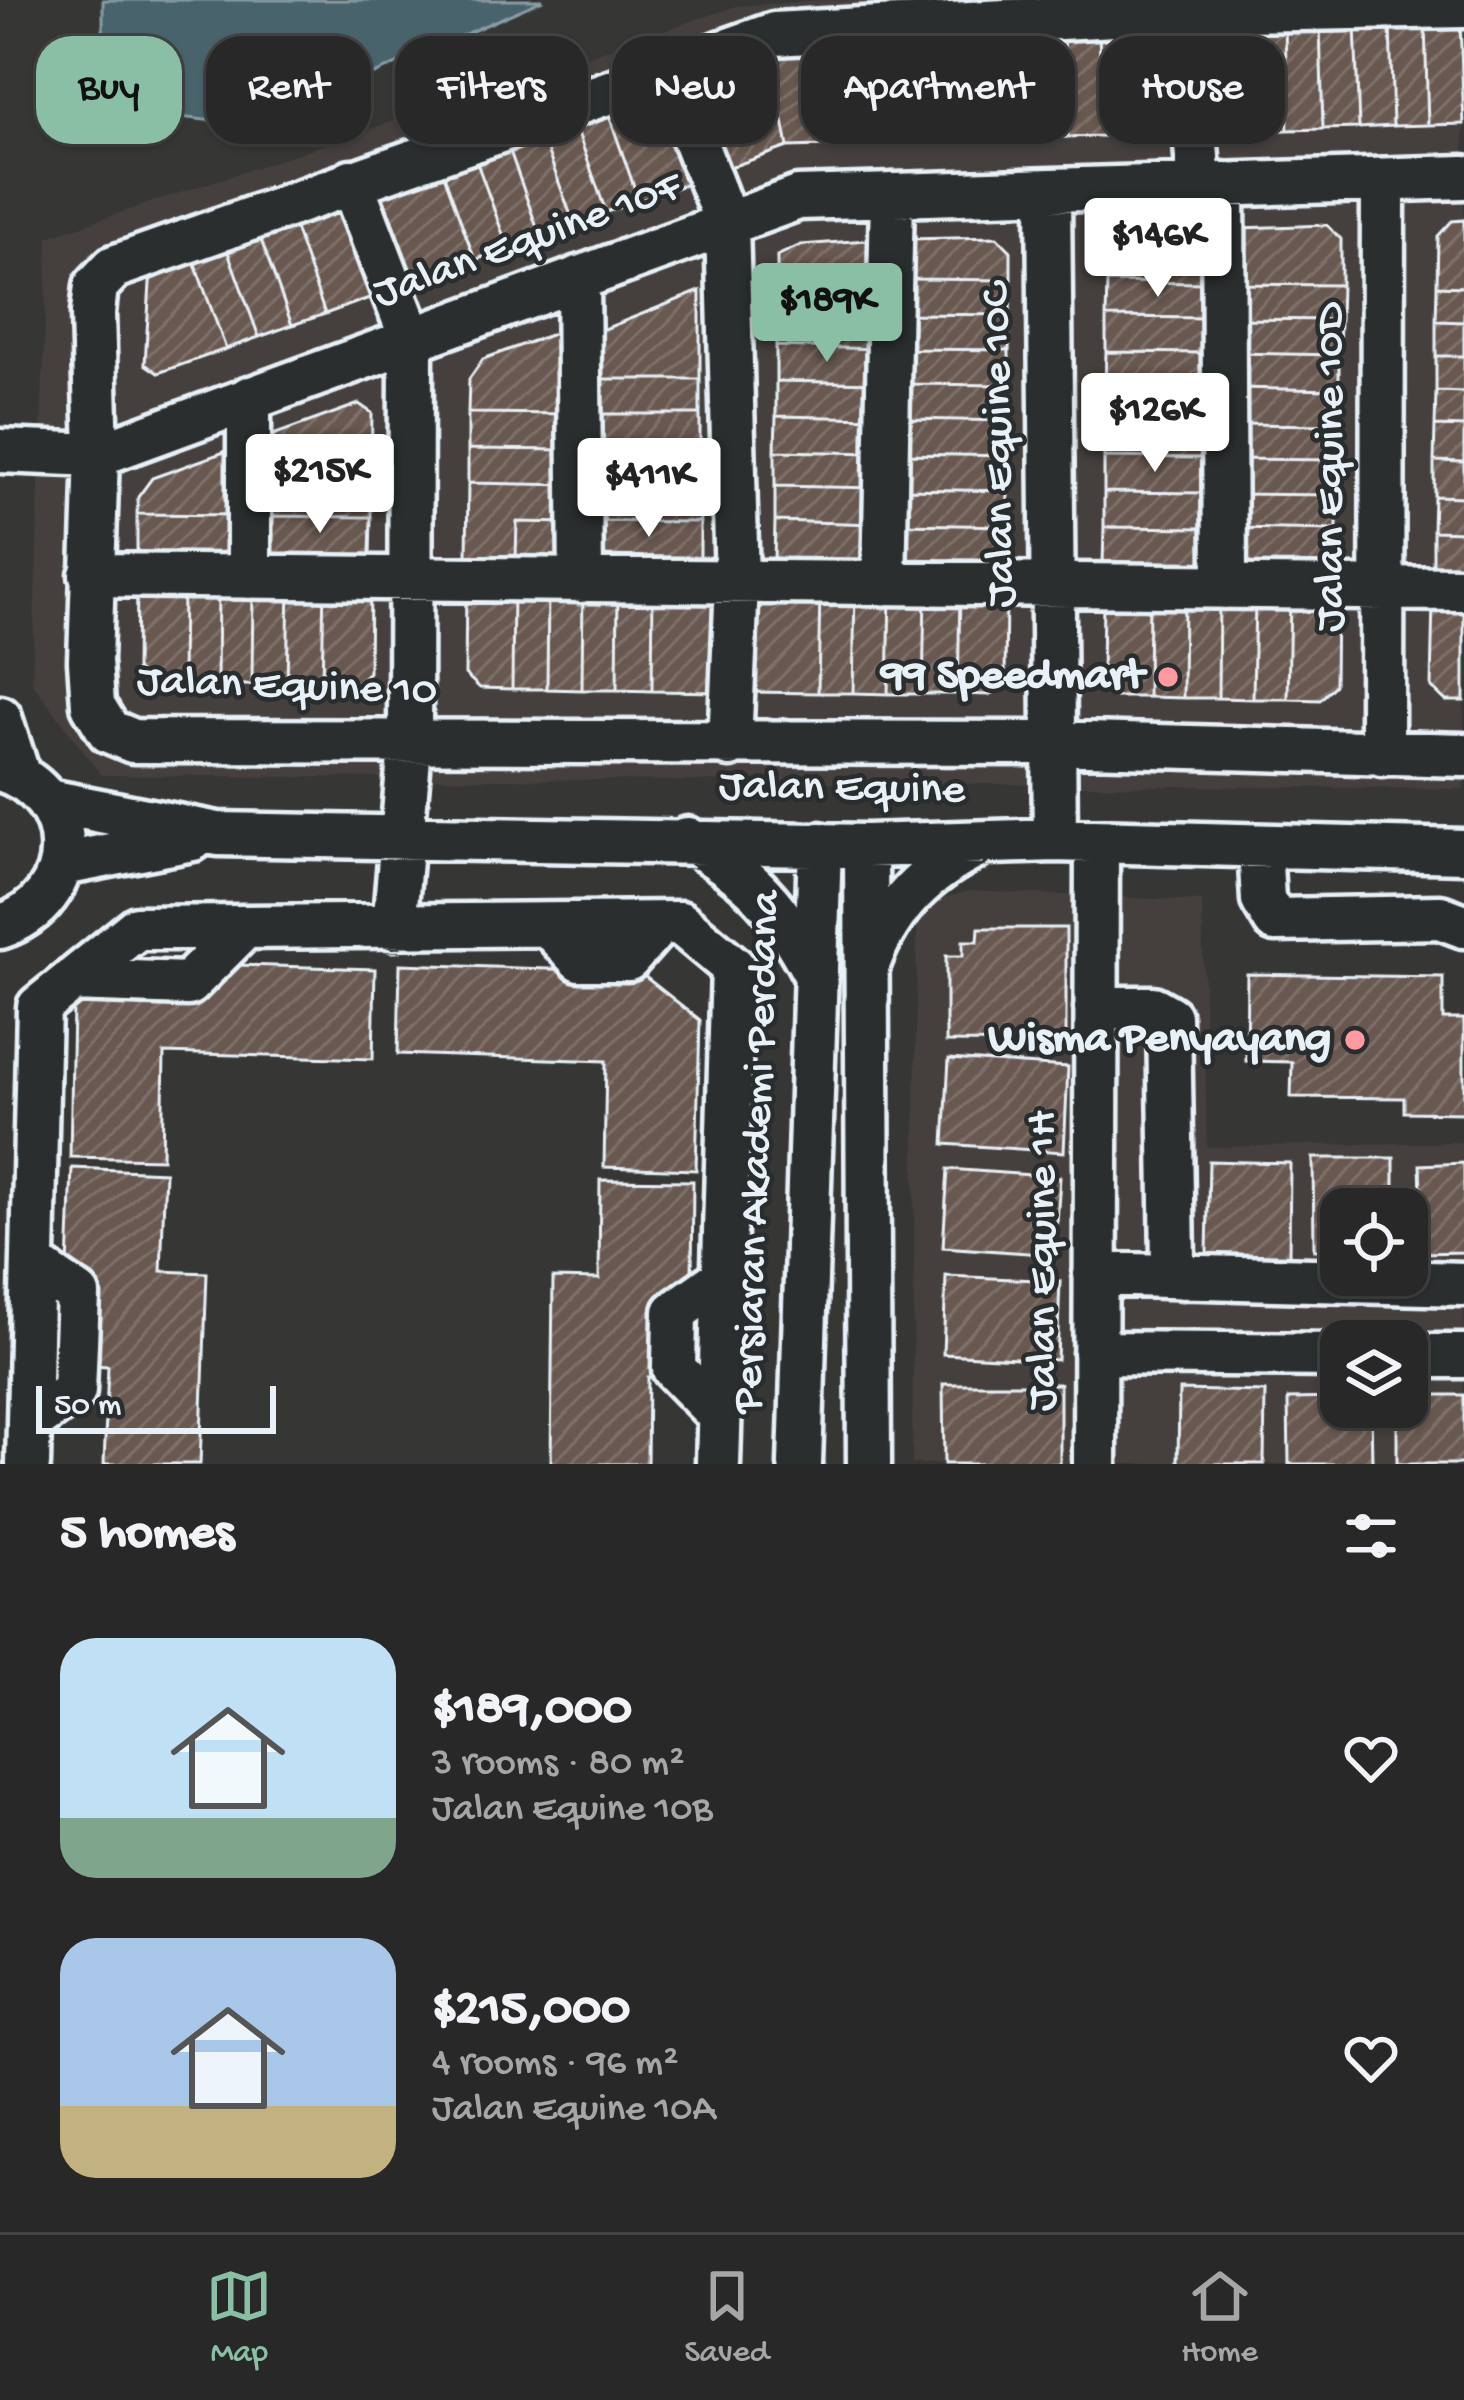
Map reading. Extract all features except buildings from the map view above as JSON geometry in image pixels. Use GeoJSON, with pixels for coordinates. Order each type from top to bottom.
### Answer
{"type":"FeatureCollection","features":[{"type":"Feature","properties":{"kind":"street","name":"Jalan Equine 10"},"geometry":{"type":"LineString","coordinates":[[768,36],[1186,11],[1464,5]]}},
{"type":"Feature","properties":{"kind":"street"},"geometry":{"type":"LineString","coordinates":[[1186,11],[1211,184],[1225,587]]}},
{"type":"Feature","properties":{"kind":"street","name":"Jalan Equine 10"},"geometry":{"type":"LineString","coordinates":[[612,89],[103,274],[93,313],[97,455],[93,705],[110,730],[134,741],[410,746],[1054,743],[1464,755]]}},
{"type":"Feature","properties":{"kind":"street"},"geometry":{"type":"LineString","coordinates":[[696,144],[728,224],[737,582],[730,746]]}},
{"type":"Feature","properties":{"kind":"street","name":"Jalan Equine 10F"},"geometry":{"type":"LineString","coordinates":[[0,451],[97,455],[797,198],[1464,177]]}},
{"type":"Feature","properties":{"kind":"street"},"geometry":{"type":"LineString","coordinates":[[351,181],[411,338],[410,746],[394,928]]}},
{"type":"Feature","properties":{"kind":"street","name":"Jalan Equine 10D"},"geometry":{"type":"LineString","coordinates":[[1382,754],[1383,181]]}},
{"type":"Feature","properties":{"kind":"street","name":"Jalan Equine 10C"},"geometry":{"type":"LineString","coordinates":[[1049,193],[1054,743],[1076,842]]}},
{"type":"Feature","properties":{"kind":"street"},"geometry":{"type":"LineString","coordinates":[[884,584],[892,195]]}},
{"type":"Feature","properties":{"kind":"street"},"geometry":{"type":"LineString","coordinates":[[578,278],[581,580]]}},
{"type":"Feature","properties":{"kind":"street"},"geometry":{"type":"LineString","coordinates":[[249,398],[249,577]]}},
{"type":"Feature","properties":{"kind":"street"},"geometry":{"type":"LineString","coordinates":[[92,575],[1464,590]]}},
{"type":"Feature","properties":{"kind":"street"},"geometry":{"type":"LineString","coordinates":[[0,718],[22,781],[63,830],[63,864],[47,898],[18,921],[0,927]]}},
{"type":"Feature","properties":{"kind":"street","name":"Jalan Equine"},"geometry":{"type":"LineString","coordinates":[[22,781],[218,834]]}},
{"type":"Feature","properties":{"kind":"street","name":"Jalan Equine"},"geometry":{"type":"LineString","coordinates":[[63,864],[218,834],[687,838],[866,845],[1076,842],[1464,851]]}},
{"type":"Feature","properties":{"kind":"street"},"geometry":{"type":"LineString","coordinates":[[687,838],[751,878],[782,914],[816,975]]}},
{"type":"Feature","properties":{"kind":"street","name":"Jalan Equine 1H"},"geometry":{"type":"LineString","coordinates":[[1076,842],[1096,1008],[1095,1464]]}},
{"type":"Feature","properties":{"kind":"street"},"geometry":{"type":"LineString","coordinates":[[864,975],[881,930],[909,895],[936,867],[985,843]]}},
{"type":"Feature","properties":{"kind":"street","name":"Persiaran Akademi Perdana"},"geometry":{"type":"LineString","coordinates":[[800,1464],[820,844]]}},
{"type":"Feature","properties":{"kind":"street"},"geometry":{"type":"LineString","coordinates":[[866,845],[869,1464]]}},
{"type":"Feature","properties":{"kind":"street"},"geometry":{"type":"LineString","coordinates":[[1260,846],[1263,901],[1275,920],[1440,917],[1464,926]]}},
{"type":"Feature","properties":{"kind":"street"},"geometry":{"type":"LineString","coordinates":[[29,1443],[74,1391],[78,1295],[33,1264],[39,1007],[137,928],[680,923],[734,967],[718,1464]]}},
{"type":"Feature","properties":{"kind":"street"},"geometry":{"type":"LineString","coordinates":[[1096,1008],[1153,1008],[1169,1017],[1173,1261],[1182,1277]]}},
{"type":"Feature","properties":{"kind":"street"},"geometry":{"type":"LineString","coordinates":[[1096,1274],[1464,1284]]}},
{"type":"Feature","properties":{"kind":"street"},"geometry":{"type":"LineString","coordinates":[[1095,1353],[1320,1355]]}},
{"type":"Feature","properties":{"kind":"street"},"geometry":{"type":"LineString","coordinates":[[1428,1356],[1464,1356]]}},
{"type":"Feature","properties":{"kind":"shaded area"},"geometry":{"type":"Polygon","coordinates":[[[825,0],[1464,0],[1464,789],[101,775],[32,682],[48,237],[325,144],[371,144],[371,129],[395,121],[395,144],[588,144],[588,56],[612,48],[612,144],[777,144],[777,36],[648,36],[737,6],[825,0]]]}},
{"type":"Feature","properties":{"kind":"shaded area"},"geometry":{"type":"Polygon","coordinates":[[[968,891],[1202,901],[1207,1147],[1464,1142],[1464,1464],[912,1464],[917,920],[940,899],[968,891]]]}},
{"type":"Feature","properties":{"kind":"water"},"geometry":{"type":"Polygon","coordinates":[[[103,0],[543,0],[461,36],[395,36],[395,65],[371,75],[371,36],[206,36],[206,120],[182,117],[182,36],[103,36],[103,0]]]}},
{"type":"Feature","properties":{"kind":"place","name":"99 Speedmart"},"geometry":{"type":"Point","coordinates":[1168,677]}},
{"type":"Feature","properties":{"kind":"place","name":"Wisma Penyayang"},"geometry":{"type":"Point","coordinates":[1355,1040]}}]}
